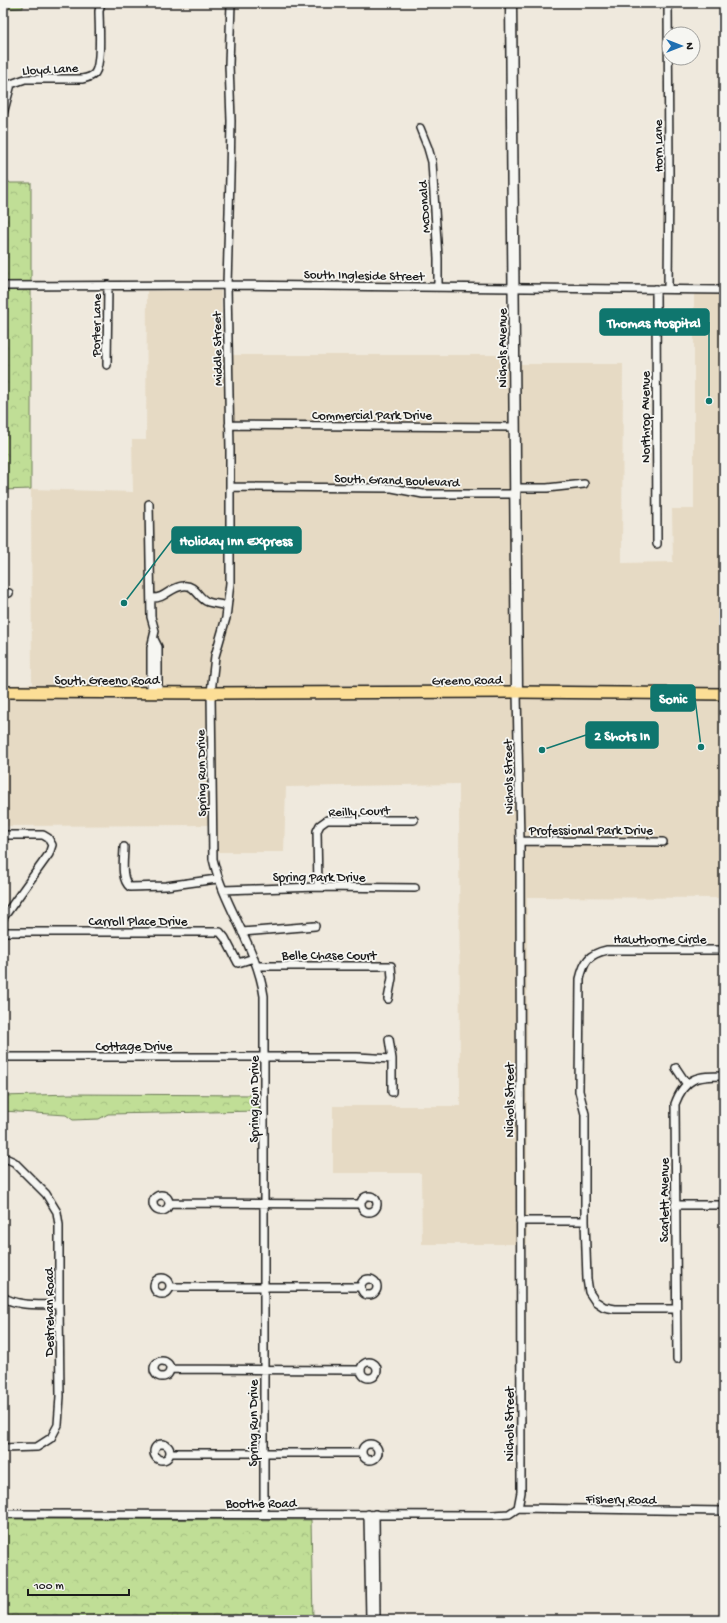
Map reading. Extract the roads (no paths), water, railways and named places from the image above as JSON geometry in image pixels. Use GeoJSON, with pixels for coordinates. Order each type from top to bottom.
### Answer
{"type":"FeatureCollection","features":[{"type":"Feature","properties":{"kind":"main road","name":"South Greeno Road"},"geometry":{"type":"LineString","coordinates":[[3,692],[211,693]]}},
{"type":"Feature","properties":{"kind":"main road","name":"Greeno Road"},"geometry":{"type":"LineString","coordinates":[[211,693],[517,692],[724,694]]}},
{"type":"Feature","properties":{"kind":"street","name":"Lloyd Lane"},"geometry":{"type":"LineString","coordinates":[[3,114],[11,84],[26,79],[82,80],[90,78],[95,73],[99,59],[99,11],[101,3]]}},
{"type":"Feature","properties":{"kind":"street","name":"Middle Street"},"geometry":{"type":"LineString","coordinates":[[211,693],[216,652],[226,618],[230,583],[227,285],[231,121],[229,64],[231,3]]}},
{"type":"Feature","properties":{"kind":"street","name":"Nichols Avenue"},"geometry":{"type":"LineString","coordinates":[[511,3],[517,692]]}},
{"type":"Feature","properties":{"kind":"street","name":"Horn Lane"},"geometry":{"type":"LineString","coordinates":[[668,3],[668,290]]}},
{"type":"Feature","properties":{"kind":"street","name":"McDonald"},"geometry":{"type":"LineString","coordinates":[[420,128],[432,162],[438,258],[438,287]]}},
{"type":"Feature","properties":{"kind":"street","name":"Porter Lane"},"geometry":{"type":"LineString","coordinates":[[107,365],[108,285]]}},
{"type":"Feature","properties":{"kind":"street","name":"South Ingleside Street"},"geometry":{"type":"LineString","coordinates":[[3,286],[227,285],[724,290]]}},
{"type":"Feature","properties":{"kind":"street","name":"Northrop Avenue"},"geometry":{"type":"LineString","coordinates":[[656,289],[657,544]]}},
{"type":"Feature","properties":{"kind":"street","name":"Commercial Park Drive"},"geometry":{"type":"LineString","coordinates":[[229,426],[514,427]]}},
{"type":"Feature","properties":{"kind":"street","name":"South Grand Boulevard"},"geometry":{"type":"LineString","coordinates":[[230,487],[392,488],[423,494],[515,491],[584,484]]}},
{"type":"Feature","properties":{"kind":"street"},"geometry":{"type":"LineString","coordinates":[[149,504],[151,617],[155,631],[154,639],[158,648],[154,693]]}},
{"type":"Feature","properties":{"kind":"street"},"geometry":{"type":"LineString","coordinates":[[151,598],[161,598],[175,588],[191,586],[207,602],[227,606]]}},
{"type":"Feature","properties":{"kind":"street","name":"Nichols Street"},"geometry":{"type":"LineString","coordinates":[[517,692],[520,841],[521,1492],[518,1508]]}},
{"type":"Feature","properties":{"kind":"street","name":"Spring Run Drive"},"geometry":{"type":"LineString","coordinates":[[211,693],[213,858],[218,879],[257,966],[264,996],[264,1514]]}},
{"type":"Feature","properties":{"kind":"street","name":"Reilly Court"},"geometry":{"type":"LineString","coordinates":[[318,887],[317,831],[320,825],[327,820],[414,820]]}},
{"type":"Feature","properties":{"kind":"street"},"geometry":{"type":"LineString","coordinates":[[3,835],[43,835],[48,838],[52,845],[49,854],[3,918]]}},
{"type":"Feature","properties":{"kind":"street","name":"Professional Park Drive"},"geometry":{"type":"LineString","coordinates":[[520,841],[663,842]]}},
{"type":"Feature","properties":{"kind":"street"},"geometry":{"type":"LineString","coordinates":[[124,847],[124,877],[126,884],[130,887],[166,886],[218,879]]}},
{"type":"Feature","properties":{"kind":"street","name":"Spring Park Drive"},"geometry":{"type":"LineString","coordinates":[[223,890],[318,887],[415,888]]}},
{"type":"Feature","properties":{"kind":"street"},"geometry":{"type":"LineString","coordinates":[[242,932],[315,926]]}},
{"type":"Feature","properties":{"kind":"street","name":"Carroll Place Drive"},"geometry":{"type":"LineString","coordinates":[[3,932],[220,932],[225,938],[238,963],[254,958]]}},
{"type":"Feature","properties":{"kind":"street","name":"Hawthorne Circle"},"geometry":{"type":"LineString","coordinates":[[676,1309],[614,1309],[604,1307],[595,1301],[589,1292],[586,1279],[585,1114],[579,1091],[580,979],[583,966],[590,957],[600,951],[724,950]]}},
{"type":"Feature","properties":{"kind":"street","name":"Belle Chase Court"},"geometry":{"type":"LineString","coordinates":[[257,966],[391,966],[392,978],[388,1000]]}},
{"type":"Feature","properties":{"kind":"street"},"geometry":{"type":"LineString","coordinates":[[389,1039],[392,1059],[392,1092]]}},
{"type":"Feature","properties":{"kind":"street","name":"Cottage Drive"},"geometry":{"type":"LineString","coordinates":[[3,1057],[357,1057],[392,1059]]}},
{"type":"Feature","properties":{"kind":"street"},"geometry":{"type":"LineString","coordinates":[[676,1068],[686,1083],[703,1076],[724,1076]]}},
{"type":"Feature","properties":{"kind":"street","name":"Scarlett Avenue"},"geometry":{"type":"LineString","coordinates":[[677,1359],[675,1104],[686,1083]]}},
{"type":"Feature","properties":{"kind":"street","name":"Destrehan Road"},"geometry":{"type":"LineString","coordinates":[[3,1157],[14,1162],[41,1188],[55,1205],[58,1212],[60,1411],[56,1432],[44,1443],[37,1447],[3,1448]]}},
{"type":"Feature","properties":{"kind":"street"},"geometry":{"type":"LineString","coordinates":[[169,1203],[361,1204]]}},
{"type":"Feature","properties":{"kind":"street"},"geometry":{"type":"LineString","coordinates":[[675,1205],[724,1205]]}},
{"type":"Feature","properties":{"kind":"street"},"geometry":{"type":"LineString","coordinates":[[520,1221],[585,1221]]}},
{"type":"Feature","properties":{"kind":"street"},"geometry":{"type":"LineString","coordinates":[[170,1287],[361,1287]]}},
{"type":"Feature","properties":{"kind":"street"},"geometry":{"type":"LineString","coordinates":[[3,1297],[12,1302],[59,1305]]}},
{"type":"Feature","properties":{"kind":"street"},"geometry":{"type":"LineString","coordinates":[[170,1369],[361,1370]]}},
{"type":"Feature","properties":{"kind":"street"},"geometry":{"type":"LineString","coordinates":[[170,1453],[362,1453]]}},
{"type":"Feature","properties":{"kind":"street","name":"Fishery Road"},"geometry":{"type":"LineString","coordinates":[[518,1508],[724,1511]]}},
{"type":"Feature","properties":{"kind":"street","name":"Boothe Road"},"geometry":{"type":"LineString","coordinates":[[3,1514],[501,1515],[509,1514],[518,1508]]}},
{"type":"Feature","properties":{"kind":"street"},"geometry":{"type":"LineString","coordinates":[[370,1620],[372,1514]]}},
{"type":"Feature","properties":{"kind":"street"},"geometry":{"type":"LineString","coordinates":[[372,1514],[376,1620]]}},
{"type":"Feature","properties":{"kind":"waterway"},"geometry":{"type":"LineString","coordinates":[[68,1620],[73,1617],[92,1620]]}},
{"type":"Feature","properties":{"kind":"place","name":"Thomas Hospital"},"geometry":{"type":"Point","coordinates":[709,401]}},
{"type":"Feature","properties":{"kind":"place","name":"Holiday Inn Express"},"geometry":{"type":"Point","coordinates":[124,603]}},
{"type":"Feature","properties":{"kind":"place","name":"Sonic"},"geometry":{"type":"Point","coordinates":[701,747]}},
{"type":"Feature","properties":{"kind":"place","name":"2 Shots In"},"geometry":{"type":"Point","coordinates":[542,750]}}]}
